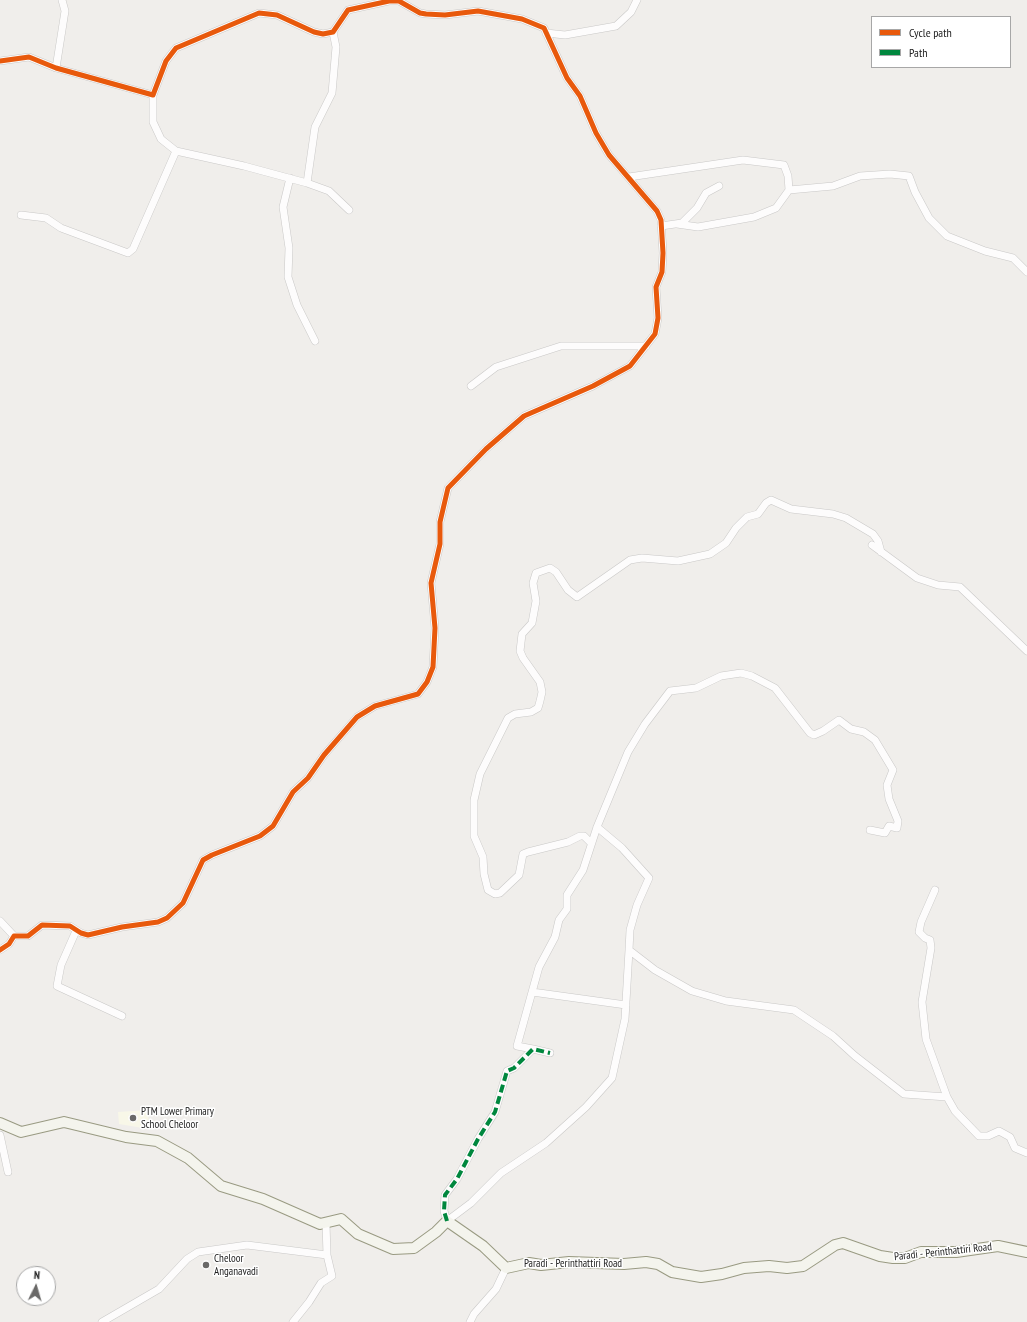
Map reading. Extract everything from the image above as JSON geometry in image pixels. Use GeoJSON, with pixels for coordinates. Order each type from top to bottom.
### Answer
{"type":"FeatureCollection","features":[{"type":"Feature","properties":{"kind":"main road"},"geometry":{"type":"LineString","coordinates":[[0,1123],[21,1132],[64,1122],[126,1137],[157,1141],[188,1158],[221,1186],[263,1200],[320,1224],[341,1219],[358,1234],[393,1249],[414,1248],[436,1232],[447,1221],[483,1246],[506,1268]]}},
{"type":"Feature","properties":{"kind":"main road","name":"Paradi - Perinthattiri Road"},"geometry":{"type":"LineString","coordinates":[[506,1268],[529,1262],[542,1265],[569,1262],[624,1264],[646,1262],[658,1264],[672,1272],[701,1277],[722,1274],[744,1268],[769,1266],[787,1268],[803,1266],[835,1245],[843,1243],[880,1256],[893,1258],[905,1258],[921,1252],[956,1252],[998,1246],[1027,1252]]}},
{"type":"Feature","properties":{"kind":"street"},"geometry":{"type":"LineString","coordinates":[[56,68],[65,11],[62,0]]}},
{"type":"Feature","properties":{"kind":"street"},"geometry":{"type":"LineString","coordinates":[[546,33],[565,35],[616,26],[631,12],[637,0]]}},
{"type":"Feature","properties":{"kind":"street"},"geometry":{"type":"LineString","coordinates":[[0,921],[14,936],[28,936],[42,925],[47,924],[70,926],[76,931],[88,935],[122,927],[158,922],[166,918],[183,903],[203,860],[260,836],[273,826],[293,792],[308,778],[324,755],[357,717],[375,706],[418,694],[427,682],[433,667],[435,628],[431,583],[440,544],[440,522],[448,488],[486,449],[524,416],[593,386],[630,366],[655,334],[658,318],[656,287],[662,272],[663,253],[661,226],[657,211],[609,155],[596,133],[580,96],[567,78],[544,28],[522,19],[478,11],[445,15],[426,14],[420,13],[399,1],[389,1],[348,10],[332,32],[323,34],[314,32],[277,16],[259,13],[176,48],[166,61],[153,95],[153,122],[161,139],[176,151],[244,166],[308,183],[329,191],[349,210]]}},
{"type":"Feature","properties":{"kind":"street"},"geometry":{"type":"LineString","coordinates":[[308,183],[315,128],[332,93],[336,47],[332,32]]}},
{"type":"Feature","properties":{"kind":"street"},"geometry":{"type":"LineString","coordinates":[[0,61],[29,57],[56,68],[153,95]]}},
{"type":"Feature","properties":{"kind":"street"},"geometry":{"type":"LineString","coordinates":[[22,215],[46,218],[61,228],[128,253],[133,249],[176,151]]}},
{"type":"Feature","properties":{"kind":"street"},"geometry":{"type":"LineString","coordinates":[[629,177],[743,160],[784,165],[788,176],[789,190],[776,208],[754,217],[698,227],[677,224]]}},
{"type":"Feature","properties":{"kind":"street"},"geometry":{"type":"LineString","coordinates":[[789,190],[833,186],[860,176],[890,174],[909,176],[915,192],[929,218],[946,236],[985,251],[1013,258],[1027,272]]}},
{"type":"Feature","properties":{"kind":"street"},"geometry":{"type":"LineString","coordinates":[[290,178],[283,207],[289,248],[288,277],[297,305],[315,341]]}},
{"type":"Feature","properties":{"kind":"street"},"geometry":{"type":"LineString","coordinates":[[661,226],[682,223],[697,208],[706,193],[720,186]]}},
{"type":"Feature","properties":{"kind":"street"},"geometry":{"type":"LineString","coordinates":[[471,386],[496,367],[561,346],[646,346]]}},
{"type":"Feature","properties":{"kind":"street"},"geometry":{"type":"LineString","coordinates":[[591,843],[584,836],[580,836],[568,842],[523,854],[519,875],[500,893],[495,894],[488,890],[484,874],[483,857],[474,836],[474,800],[480,774],[508,718],[515,714],[531,712],[538,708],[540,701],[542,692],[540,682],[523,658],[520,651],[522,634],[532,623],[536,601],[533,583],[536,573],[550,568],[556,572],[568,590],[577,597],[630,560],[642,558],[678,561],[710,554],[726,543],[747,517],[758,514],[766,503],[771,500],[791,509],[833,514],[846,518],[873,534],[878,541],[881,552]]}},
{"type":"Feature","properties":{"kind":"street"},"geometry":{"type":"LineString","coordinates":[[872,545],[895,560],[918,578],[938,585],[960,587],[1027,651]]}},
{"type":"Feature","properties":{"kind":"street"},"geometry":{"type":"LineString","coordinates":[[550,1053],[517,1046],[539,967],[555,937],[559,920],[567,909],[567,895],[583,870],[597,827],[628,752],[645,724],[670,691],[696,688],[721,676],[741,673],[752,676],[775,688],[810,733],[814,735],[823,731],[839,720],[851,729],[864,732],[875,740],[893,770],[886,785],[889,799],[898,821],[897,828],[889,826],[885,833],[870,830]]}},
{"type":"Feature","properties":{"kind":"street"},"geometry":{"type":"LineString","coordinates":[[533,1050],[514,1068],[507,1071],[495,1112],[478,1138],[457,1179],[445,1195],[444,1211],[447,1221],[471,1203],[502,1173],[546,1143],[586,1107],[612,1078],[625,1019],[630,930],[637,905],[649,878],[642,868],[622,848],[597,827]]}},
{"type":"Feature","properties":{"kind":"street"},"geometry":{"type":"LineString","coordinates":[[935,890],[921,922],[919,932],[925,938],[930,940],[931,948],[922,1002],[926,1039],[947,1097],[955,1111],[979,1136],[988,1136],[999,1131],[1010,1137],[1015,1148],[1027,1153]]}},
{"type":"Feature","properties":{"kind":"street"},"geometry":{"type":"LineString","coordinates":[[76,931],[61,965],[57,986],[122,1016]]}},
{"type":"Feature","properties":{"kind":"street"},"geometry":{"type":"LineString","coordinates":[[0,950],[9,944],[14,936]]}},
{"type":"Feature","properties":{"kind":"street"},"geometry":{"type":"LineString","coordinates":[[629,950],[655,970],[692,991],[726,1001],[794,1010],[833,1036],[855,1056],[904,1094],[947,1097]]}},
{"type":"Feature","properties":{"kind":"street"},"geometry":{"type":"LineString","coordinates":[[532,992],[626,1005]]}},
{"type":"Feature","properties":{"kind":"street"},"geometry":{"type":"LineString","coordinates":[[0,1135],[8,1172]]}},
{"type":"Feature","properties":{"kind":"street"},"geometry":{"type":"LineString","coordinates":[[293,1322],[309,1302],[320,1284],[332,1276],[327,1255],[326,1223]]}},
{"type":"Feature","properties":{"kind":"street"},"geometry":{"type":"LineString","coordinates":[[102,1322],[159,1289],[187,1259],[198,1252],[247,1245],[327,1255]]}},
{"type":"Feature","properties":{"kind":"street"},"geometry":{"type":"LineString","coordinates":[[470,1322],[474,1314],[496,1289],[506,1268]]}},
{"type":"Feature","properties":{"kind":"shaded area","name":"PTM Lower Primary School Cheloor"},"geometry":{"type":"Polygon","coordinates":[[[148,1110],[149,1129],[119,1124],[118,1112],[148,1110]]]}},
{"type":"Feature","properties":{"kind":"marked path"},"geometry":{"type":"LineString","coordinates":[[447,1221],[444,1211],[445,1195],[457,1179],[478,1139],[495,1112],[507,1071],[514,1068],[533,1049],[550,1053]]}},
{"type":"Feature","properties":{"kind":"cycle path"},"geometry":{"type":"LineString","coordinates":[[0,61],[29,57],[56,68],[153,95],[166,61],[176,48],[259,13],[277,15],[314,32],[323,34],[333,32],[348,10],[389,1],[399,1],[420,13],[426,14],[445,15],[478,11],[522,19],[544,28],[567,78],[580,96],[596,133],[609,155],[657,211],[661,220],[663,253],[662,272],[656,287],[658,318],[655,334],[630,366],[593,386],[524,416],[486,449],[448,488],[440,522],[440,544],[431,583],[435,628],[433,667],[427,682],[418,694],[375,706],[357,717],[324,755],[308,778],[293,792],[273,826],[260,836],[203,860],[183,903],[167,918],[158,922],[122,927],[88,935],[81,933],[70,926],[42,925],[28,936],[14,936],[9,944],[0,950]]}},
{"type":"Feature","properties":{"kind":"place","name":"PTM Lower Primary School Cheloor"},"geometry":{"type":"Point","coordinates":[133,1118]}},
{"type":"Feature","properties":{"kind":"place","name":"Cheloor Anganavadi"},"geometry":{"type":"Point","coordinates":[206,1265]}}]}
